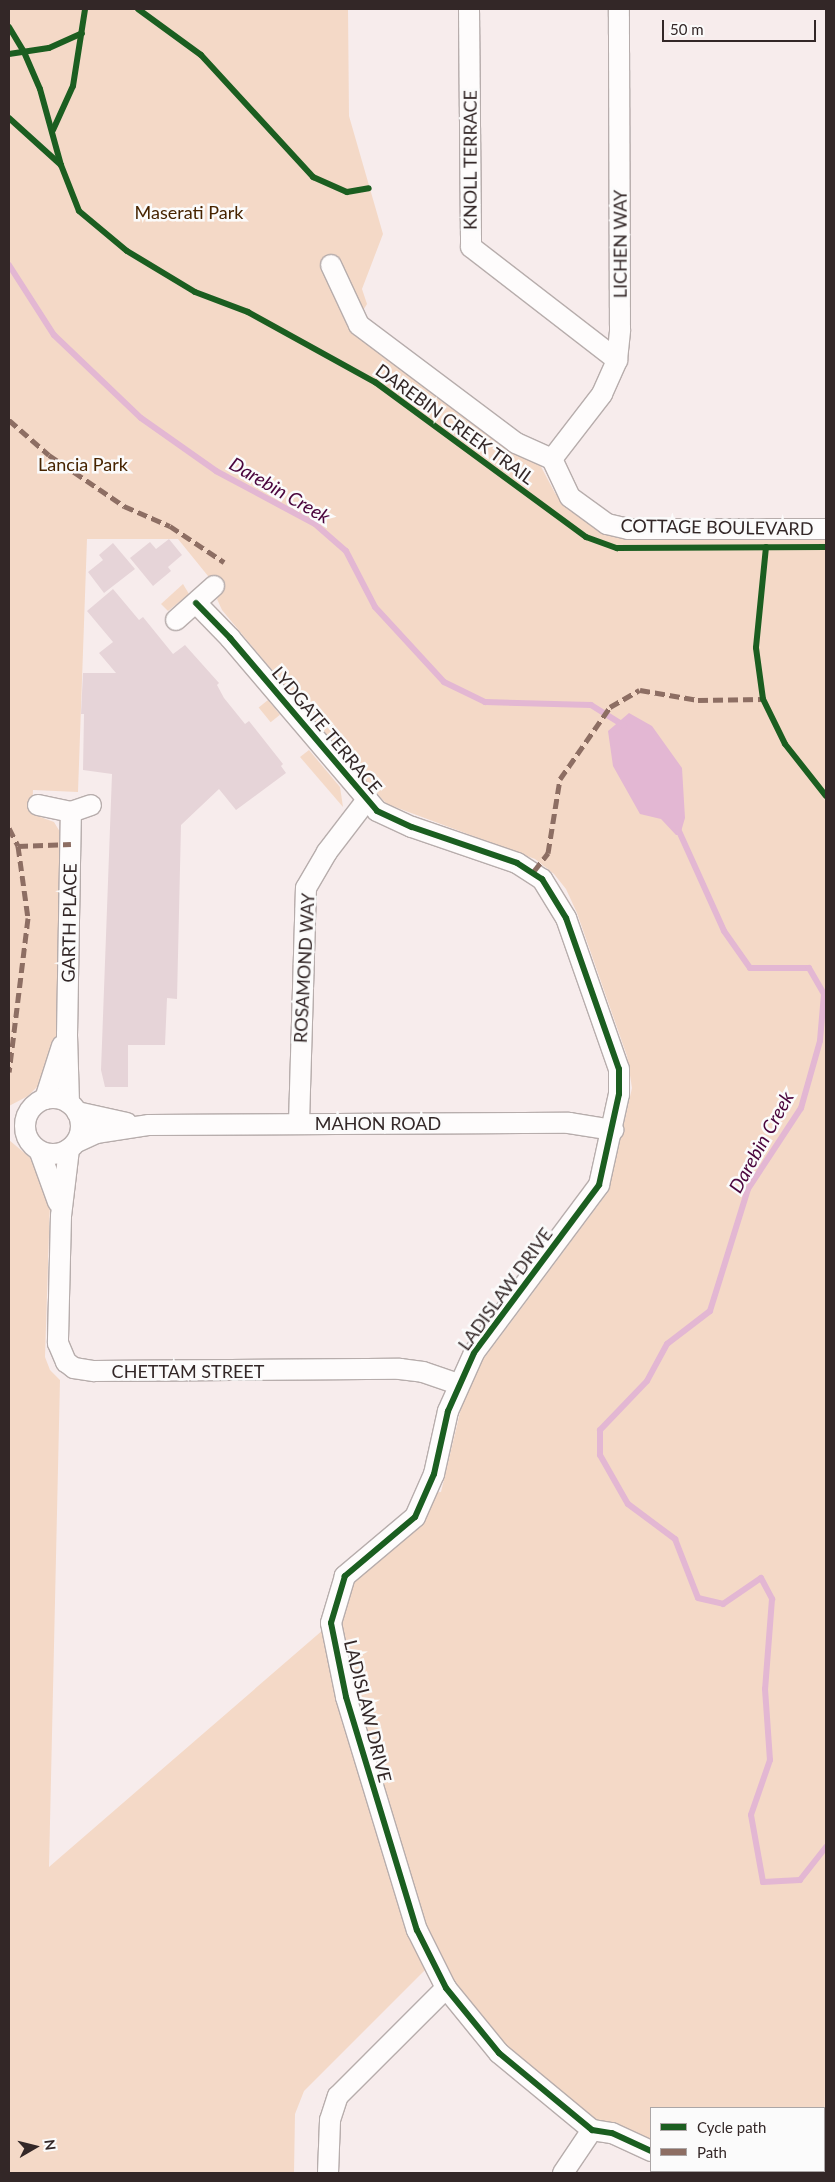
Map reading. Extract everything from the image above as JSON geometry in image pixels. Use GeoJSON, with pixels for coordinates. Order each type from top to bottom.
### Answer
{"type":"FeatureCollection","features":[{"type":"Feature","properties":{"kind":"street","name":"KNOLL TERRACE"},"geometry":{"type":"LineString","coordinates":[[469,9],[471,247],[617,360]]}},
{"type":"Feature","properties":{"kind":"street","name":"LICHEN WAY"},"geometry":{"type":"LineString","coordinates":[[552,459],[602,394],[617,360],[620,329],[619,9]]}},
{"type":"Feature","properties":{"kind":"street"},"geometry":{"type":"LineString","coordinates":[[331,265],[360,325],[516,443],[552,459]]}},
{"type":"Feature","properties":{"kind":"street","name":"COTTAGE BOULEVARD"},"geometry":{"type":"LineString","coordinates":[[552,459],[570,497],[596,518],[618,528],[826,529]]}},
{"type":"Feature","properties":{"kind":"street"},"geometry":{"type":"LineString","coordinates":[[176,620],[214,586]]}},
{"type":"Feature","properties":{"kind":"street","name":"LYDGATE TERRACE"},"geometry":{"type":"LineString","coordinates":[[196,603],[230,638],[366,801],[392,820],[525,867],[552,890],[566,918],[619,1069],[620,1094],[613,1130]]}},
{"type":"Feature","properties":{"kind":"street","name":"ROSAMOND WAY"},"geometry":{"type":"LineString","coordinates":[[299,1123],[306,888],[327,852],[366,801]]}},
{"type":"Feature","properties":{"kind":"street"},"geometry":{"type":"LineString","coordinates":[[38,805],[71,812],[91,805]]}},
{"type":"Feature","properties":{"kind":"street","name":"GARTH PLACE"},"geometry":{"type":"LineString","coordinates":[[71,812],[66,1035],[73,1108]]}},
{"type":"Feature","properties":{"kind":"street","name":"GARTH PLACE"},"geometry":{"type":"LineString","coordinates":[[39,1103],[66,1035]]}},
{"type":"Feature","properties":{"kind":"street"},"geometry":{"type":"LineString","coordinates":[[34,1146],[25,1123],[39,1103]]}},
{"type":"Feature","properties":{"kind":"street"},"geometry":{"type":"LineString","coordinates":[[9,1112],[39,1103],[73,1108],[81,1127],[73,1145],[55,1155],[9,1134]]}},
{"type":"Feature","properties":{"kind":"street","name":"MAHON ROAD"},"geometry":{"type":"LineString","coordinates":[[73,1108],[143,1125]]}},
{"type":"Feature","properties":{"kind":"street","name":"MAHON ROAD"},"geometry":{"type":"LineString","coordinates":[[73,1145],[96,1133],[143,1125],[569,1123],[613,1130]]}},
{"type":"Feature","properties":{"kind":"street","name":"LADISLAW DRIVE"},"geometry":{"type":"LineString","coordinates":[[613,1130],[603,1173],[591,1198],[474,1353],[458,1384],[448,1411],[434,1474],[415,1517],[345,1576],[331,1623],[346,1697],[417,1930],[446,1988],[499,2053],[592,2130],[612,2133],[650,2150]]}},
{"type":"Feature","properties":{"kind":"street","name":"CHETTAM STREET"},"geometry":{"type":"LineString","coordinates":[[73,1145],[61,1216],[58,1343],[66,1362],[74,1368],[94,1371],[406,1369],[458,1384]]}},
{"type":"Feature","properties":{"kind":"street","name":"CHETTAM STREET"},"geometry":{"type":"LineString","coordinates":[[34,1146],[61,1216]]}},
{"type":"Feature","properties":{"kind":"street"},"geometry":{"type":"LineString","coordinates":[[328,2173],[330,2120],[338,2096],[446,1988]]}},
{"type":"Feature","properties":{"kind":"street"},"geometry":{"type":"LineString","coordinates":[[563,2173],[592,2130]]}},
{"type":"Feature","properties":{"kind":"green space"},"geometry":{"type":"Polygon","coordinates":[[[9,9],[348,9],[349,116],[383,234],[362,289],[367,304],[352,328],[538,461],[555,493],[567,507],[597,529],[618,537],[826,537],[826,2173],[762,2172],[825,2172],[825,2107],[650,2107],[650,2151],[612,2133],[499,2053],[433,1962],[304,2091],[295,2114],[294,2173],[9,2173],[9,1140],[34,1161],[50,1202],[45,1357],[50,1370],[60,1380],[49,1867],[331,1623],[345,1576],[427,1493],[441,1492],[463,1400],[482,1361],[608,1192],[632,1088],[627,1056],[577,913],[566,889],[554,874],[535,859],[387,804],[363,780],[222,610],[217,599],[221,592],[178,539],[87,539],[78,792],[33,790],[32,814],[54,822],[63,837],[56,1044],[44,1080],[28,1096],[9,1106],[9,9]]]}},
{"type":"Feature","properties":{"kind":"green space"},"geometry":{"type":"Polygon","coordinates":[[[183,584],[189,594],[168,611],[161,604],[183,584]]]}},
{"type":"Feature","properties":{"kind":"green space"},"geometry":{"type":"Polygon","coordinates":[[[268,700],[280,715],[271,722],[259,708],[268,700]]]}},
{"type":"Feature","properties":{"kind":"green space"},"geometry":{"type":"Polygon","coordinates":[[[309,750],[340,787],[343,807],[300,757],[309,750]]]}},
{"type":"Feature","properties":{"kind":"shaded area"},"geometry":{"type":"Polygon","coordinates":[[[629,713],[652,726],[682,768],[685,818],[680,835],[676,835],[661,819],[640,814],[613,766],[608,731],[629,713]]]}},
{"type":"Feature","properties":{"kind":"building"},"geometry":{"type":"Polygon","coordinates":[[[169,539],[182,555],[168,567],[171,571],[153,586],[130,558],[150,542],[156,549],[169,539]]]}},
{"type":"Feature","properties":{"kind":"building"},"geometry":{"type":"Polygon","coordinates":[[[113,543],[135,569],[104,593],[88,572],[103,560],[99,555],[113,543]]]}},
{"type":"Feature","properties":{"kind":"building"},"geometry":{"type":"Polygon","coordinates":[[[113,589],[139,620],[143,617],[173,654],[185,645],[219,683],[217,685],[224,698],[245,724],[249,721],[283,764],[281,766],[286,773],[236,810],[219,789],[181,825],[177,999],[167,998],[165,1045],[128,1045],[128,1087],[105,1087],[101,1070],[112,774],[83,770],[84,714],[81,714],[83,673],[116,673],[99,653],[113,642],[87,611],[113,589]]]}},
{"type":"Feature","properties":{"kind":"waterway","name":"Darebin Creek"},"geometry":{"type":"LineString","coordinates":[[9,265],[54,335],[141,418],[216,471],[315,524],[346,551],[375,607],[444,682],[485,702],[591,705],[624,726]]}},
{"type":"Feature","properties":{"kind":"waterway","name":"Darebin Creek"},"geometry":{"type":"LineString","coordinates":[[678,829],[724,931],[750,968],[809,968],[824,994],[820,1041],[801,1108],[748,1189],[710,1311],[667,1344],[647,1381],[600,1430],[600,1455],[628,1504],[675,1539],[698,1598],[723,1604],[761,1578],[772,1599],[765,1689],[770,1760],[751,1815],[763,1882],[800,1880],[826,1847]]}},
{"type":"Feature","properties":{"kind":"marked path"},"geometry":{"type":"LineString","coordinates":[[9,420],[49,455],[124,506],[170,526],[224,562]]}},
{"type":"Feature","properties":{"kind":"marked path"},"geometry":{"type":"LineString","coordinates":[[534,871],[548,853],[560,779],[610,707],[640,690],[698,700],[763,699]]}},
{"type":"Feature","properties":{"kind":"marked path"},"geometry":{"type":"LineString","coordinates":[[9,828],[18,846],[28,918],[9,1072]]}},
{"type":"Feature","properties":{"kind":"marked path"},"geometry":{"type":"LineString","coordinates":[[18,846],[71,844]]}},
{"type":"Feature","properties":{"kind":"cycle path"},"geometry":{"type":"LineString","coordinates":[[53,130],[73,86],[85,9]]}},
{"type":"Feature","properties":{"kind":"cycle path"},"geometry":{"type":"LineString","coordinates":[[138,9],[201,55],[313,177],[347,192],[369,188]]}},
{"type":"Feature","properties":{"kind":"cycle path"},"geometry":{"type":"LineString","coordinates":[[9,27],[24,52],[40,89],[61,165]]}},
{"type":"Feature","properties":{"kind":"cycle path"},"geometry":{"type":"LineString","coordinates":[[9,54],[49,48],[82,33]]}},
{"type":"Feature","properties":{"kind":"cycle path","name":"DAREBIN CREEK TRAIL"},"geometry":{"type":"LineString","coordinates":[[9,118],[61,165],[79,211],[127,251],[195,292],[248,312],[375,382],[586,537],[617,548],[826,547]]}},
{"type":"Feature","properties":{"kind":"cycle path"},"geometry":{"type":"LineString","coordinates":[[766,547],[756,648],[763,699],[785,744],[826,796]]}},
{"type":"Feature","properties":{"kind":"cycle path"},"geometry":{"type":"LineString","coordinates":[[196,603],[230,638],[377,811],[412,827],[517,863],[542,879],[566,918],[619,1069],[619,1094],[599,1185],[474,1353],[448,1411],[434,1474],[415,1517],[345,1576],[331,1623],[346,1697],[417,1930],[446,1988],[499,2053],[592,2130],[612,2133],[650,2151]]}},
{"type":"Feature","properties":{"kind":"park label","name":"Maserati Park"},"geometry":{"type":"Point","coordinates":[189,212]}},
{"type":"Feature","properties":{"kind":"park label","name":"Lancia Park"},"geometry":{"type":"Point","coordinates":[83,464]}}]}
